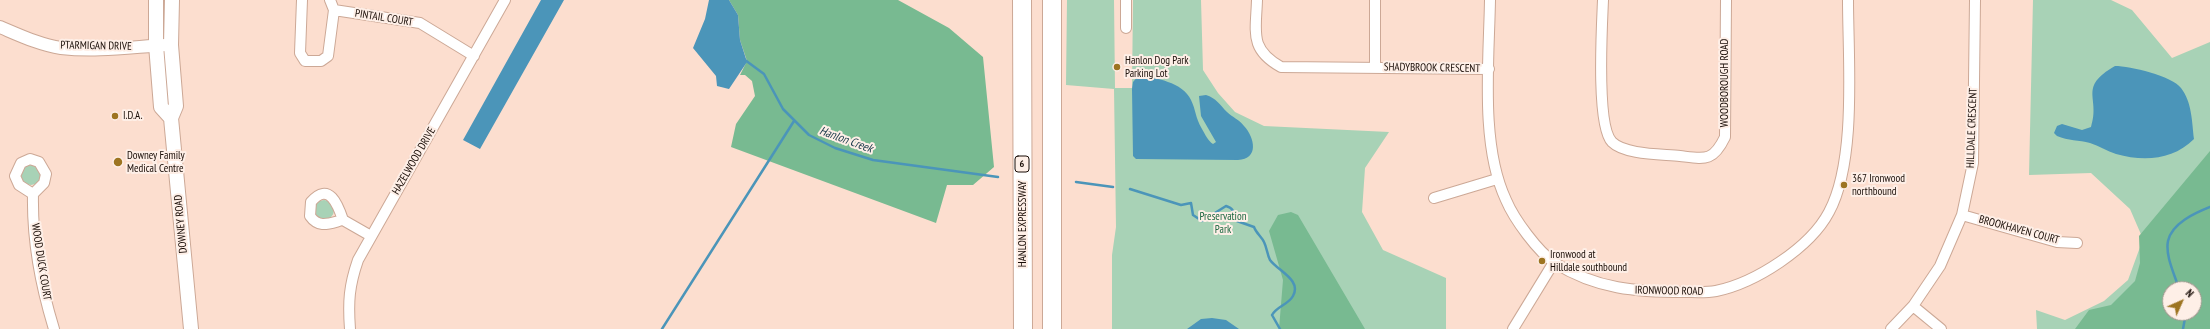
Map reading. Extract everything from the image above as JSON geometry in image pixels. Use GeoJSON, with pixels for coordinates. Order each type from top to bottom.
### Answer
{"type":"FeatureCollection","features":[{"type":"Feature","properties":{"kind":"highway","name":"HANLON EXPRESSWAY"},"geometry":{"type":"LineString","coordinates":[[1022,0],[1022,329]]}},
{"type":"Feature","properties":{"kind":"highway"},"geometry":{"type":"LineString","coordinates":[[1052,0],[1052,329]]}},
{"type":"Feature","properties":{"kind":"main road","name":"DOWNEY ROAD"},"geometry":{"type":"LineString","coordinates":[[156,0],[156,45],[161,107],[171,118]]}},
{"type":"Feature","properties":{"kind":"main road","name":"DOWNEY ROAD"},"geometry":{"type":"LineString","coordinates":[[172,0],[171,45],[176,106],[171,118],[191,329]]}},
{"type":"Feature","properties":{"kind":"street"},"geometry":{"type":"LineString","coordinates":[[302,0],[300,53],[306,61],[321,61],[328,56],[334,10],[330,0]]}},
{"type":"Feature","properties":{"kind":"street","name":"HAZELWOOD DRIVE"},"geometry":{"type":"LineString","coordinates":[[350,329],[348,299],[351,281],[371,236],[505,0]]}},
{"type":"Feature","properties":{"kind":"street"},"geometry":{"type":"LineString","coordinates":[[1126,0],[1126,28]]}},
{"type":"Feature","properties":{"kind":"street","name":"SHADYBROOK CRESCENT"},"geometry":{"type":"LineString","coordinates":[[1257,0],[1256,43],[1269,60],[1281,67],[1489,69]]}},
{"type":"Feature","properties":{"kind":"street","name":"SHADYBROOK CRESCENT"},"geometry":{"type":"LineString","coordinates":[[1375,0],[1375,67]]}},
{"type":"Feature","properties":{"kind":"street","name":"IRONWOOD ROAD"},"geometry":{"type":"LineString","coordinates":[[1490,0],[1490,143],[1497,179],[1506,202],[1525,232],[1554,262],[1587,279],[1622,290],[1715,291],[1767,272],[1804,243],[1829,213],[1843,177],[1848,125],[1848,0]]}},
{"type":"Feature","properties":{"kind":"street","name":"WOODBOROUGH ROAD"},"geometry":{"type":"LineString","coordinates":[[1603,0],[1601,58],[1605,128],[1612,142],[1627,150],[1704,158],[1718,151],[1725,137],[1726,0]]}},
{"type":"Feature","properties":{"kind":"street","name":"HILLDALE CRESCENT"},"geometry":{"type":"LineString","coordinates":[[1891,329],[1913,306],[1940,266],[1962,215],[1972,163],[1975,0]]}},
{"type":"Feature","properties":{"kind":"street","name":"PINTAIL COURT"},"geometry":{"type":"LineString","coordinates":[[334,10],[420,23],[474,56]]}},
{"type":"Feature","properties":{"kind":"street","name":"PTARMIGAN DRIVE"},"geometry":{"type":"LineString","coordinates":[[0,27],[31,40],[61,48],[113,49],[171,45]]}},
{"type":"Feature","properties":{"kind":"street"},"geometry":{"type":"LineString","coordinates":[[1434,198],[1497,179]]}},
{"type":"Feature","properties":{"kind":"street","name":"WOOD DUCK COURT"},"geometry":{"type":"LineString","coordinates":[[33,194],[33,210],[42,280],[54,329]]}},
{"type":"Feature","properties":{"kind":"street","name":"BROOKHAVEN COURT"},"geometry":{"type":"LineString","coordinates":[[1962,215],[2057,242],[2077,243]]}},
{"type":"Feature","properties":{"kind":"street"},"geometry":{"type":"LineString","coordinates":[[343,220],[371,236]]}},
{"type":"Feature","properties":{"kind":"street"},"geometry":{"type":"LineString","coordinates":[[1513,329],[1554,262]]}},
{"type":"Feature","properties":{"kind":"street"},"geometry":{"type":"LineString","coordinates":[[1913,306],[1941,329]]}},
{"type":"Feature","properties":{"kind":"green space"},"geometry":{"type":"Polygon","coordinates":[[[729,0],[898,0],[949,28],[983,57],[994,167],[973,185],[947,185],[936,223],[731,147],[736,124],[755,96],[752,81],[745,75],[740,75],[747,61],[740,40],[738,15],[729,0]]]}},
{"type":"Feature","properties":{"kind":"green space","name":"Preservation Park"},"geometry":{"type":"Polygon","coordinates":[[[1067,0],[1114,0],[1115,88],[1132,88],[1133,0],[1201,0],[1203,70],[1218,93],[1235,112],[1264,126],[1389,132],[1365,168],[1362,212],[1383,250],[1446,278],[1446,329],[1112,329],[1112,255],[1116,227],[1114,89],[1066,85],[1067,0]]]}},
{"type":"Feature","properties":{"kind":"green space"},"geometry":{"type":"Polygon","coordinates":[[[2033,0],[2111,0],[2132,10],[2172,58],[2210,42],[2210,329],[2037,329],[2036,310],[2065,320],[2104,301],[2128,280],[2143,239],[2130,209],[2091,173],[2029,175],[2033,0]]]}},
{"type":"Feature","properties":{"kind":"green space"},"geometry":{"type":"Polygon","coordinates":[[[2210,151],[2210,329],[2075,329],[2089,310],[2111,305],[2135,281],[2140,263],[2139,236],[2210,151]]]}},
{"type":"Feature","properties":{"kind":"green space"},"geometry":{"type":"Polygon","coordinates":[[[31,165],[38,168],[41,175],[38,182],[31,185],[24,182],[21,175],[24,168],[31,165]]]}},
{"type":"Feature","properties":{"kind":"green space"},"geometry":{"type":"Polygon","coordinates":[[[324,200],[331,203],[334,210],[331,217],[324,220],[317,217],[314,210],[317,203],[324,200]]]}},
{"type":"Feature","properties":{"kind":"green space"},"geometry":{"type":"Polygon","coordinates":[[[1291,212],[1298,215],[1365,329],[1279,329],[1283,280],[1269,231],[1278,215],[1291,212]]]}},
{"type":"Feature","properties":{"kind":"water"},"geometry":{"type":"Polygon","coordinates":[[[541,0],[564,0],[480,149],[463,140],[541,0]]]}},
{"type":"Feature","properties":{"kind":"water"},"geometry":{"type":"Polygon","coordinates":[[[709,0],[729,0],[738,15],[740,40],[747,62],[729,89],[717,86],[716,76],[693,48],[705,19],[709,0]]]}},
{"type":"Feature","properties":{"kind":"water"},"geometry":{"type":"Polygon","coordinates":[[[2115,66],[2150,72],[2169,80],[2181,88],[2185,94],[2189,106],[2194,139],[2186,146],[2167,155],[2137,158],[2116,154],[2090,143],[2065,139],[2057,136],[2054,133],[2057,126],[2062,124],[2082,130],[2091,127],[2094,108],[2092,94],[2093,87],[2103,74],[2115,66]]]}},
{"type":"Feature","properties":{"kind":"water"},"geometry":{"type":"Polygon","coordinates":[[[1139,75],[1168,82],[1182,89],[1191,100],[1200,125],[1208,139],[1213,144],[1216,142],[1201,116],[1199,96],[1206,95],[1215,100],[1248,131],[1251,136],[1253,147],[1252,152],[1245,159],[1238,160],[1136,159],[1133,156],[1132,89],[1133,82],[1139,75]]]}},
{"type":"Feature","properties":{"kind":"water"},"geometry":{"type":"Polygon","coordinates":[[[1212,318],[1226,320],[1239,329],[1187,329],[1201,319],[1212,318]]]}},
{"type":"Feature","properties":{"kind":"waterway","name":"Hanlon Creek"},"geometry":{"type":"LineString","coordinates":[[745,60],[764,74],[783,109],[809,135],[835,148],[873,160],[998,177]]}},
{"type":"Feature","properties":{"kind":"waterway"},"geometry":{"type":"LineString","coordinates":[[662,329],[794,121]]}},
{"type":"Feature","properties":{"kind":"waterway","name":"Hanlon Creek"},"geometry":{"type":"LineString","coordinates":[[1076,182],[1113,187]]}},
{"type":"Feature","properties":{"kind":"waterway","name":"Hanlon Creek"},"geometry":{"type":"LineString","coordinates":[[1130,189],[1181,205],[1191,203],[1193,215],[1202,221],[1226,206],[1232,210],[1234,220],[1254,227],[1264,242],[1270,260],[1292,280],[1294,285],[1295,290],[1291,299],[1272,315],[1280,329]]}},
{"type":"Feature","properties":{"kind":"waterway"},"geometry":{"type":"LineString","coordinates":[[2176,281],[2167,247],[2170,235],[2179,224],[2198,212],[2210,207]]}},
{"type":"Feature","properties":{"kind":"waterway"},"geometry":{"type":"LineString","coordinates":[[2183,329],[2184,321]]}},
{"type":"Feature","properties":{"kind":"place","name":"Hanlon Dog Park Parking Lot"},"geometry":{"type":"Point","coordinates":[1117,67]}},
{"type":"Feature","properties":{"kind":"place","name":"I.D.A."},"geometry":{"type":"Point","coordinates":[115,116]}},
{"type":"Feature","properties":{"kind":"place","name":"Downey Family Medical Centre"},"geometry":{"type":"Point","coordinates":[118,162]}},
{"type":"Feature","properties":{"kind":"place","name":"367 Ironwood northbound"},"geometry":{"type":"Point","coordinates":[1844,185]}},
{"type":"Feature","properties":{"kind":"place","name":"Ironwood at Hilldale southbound"},"geometry":{"type":"Point","coordinates":[1542,261]}}]}
